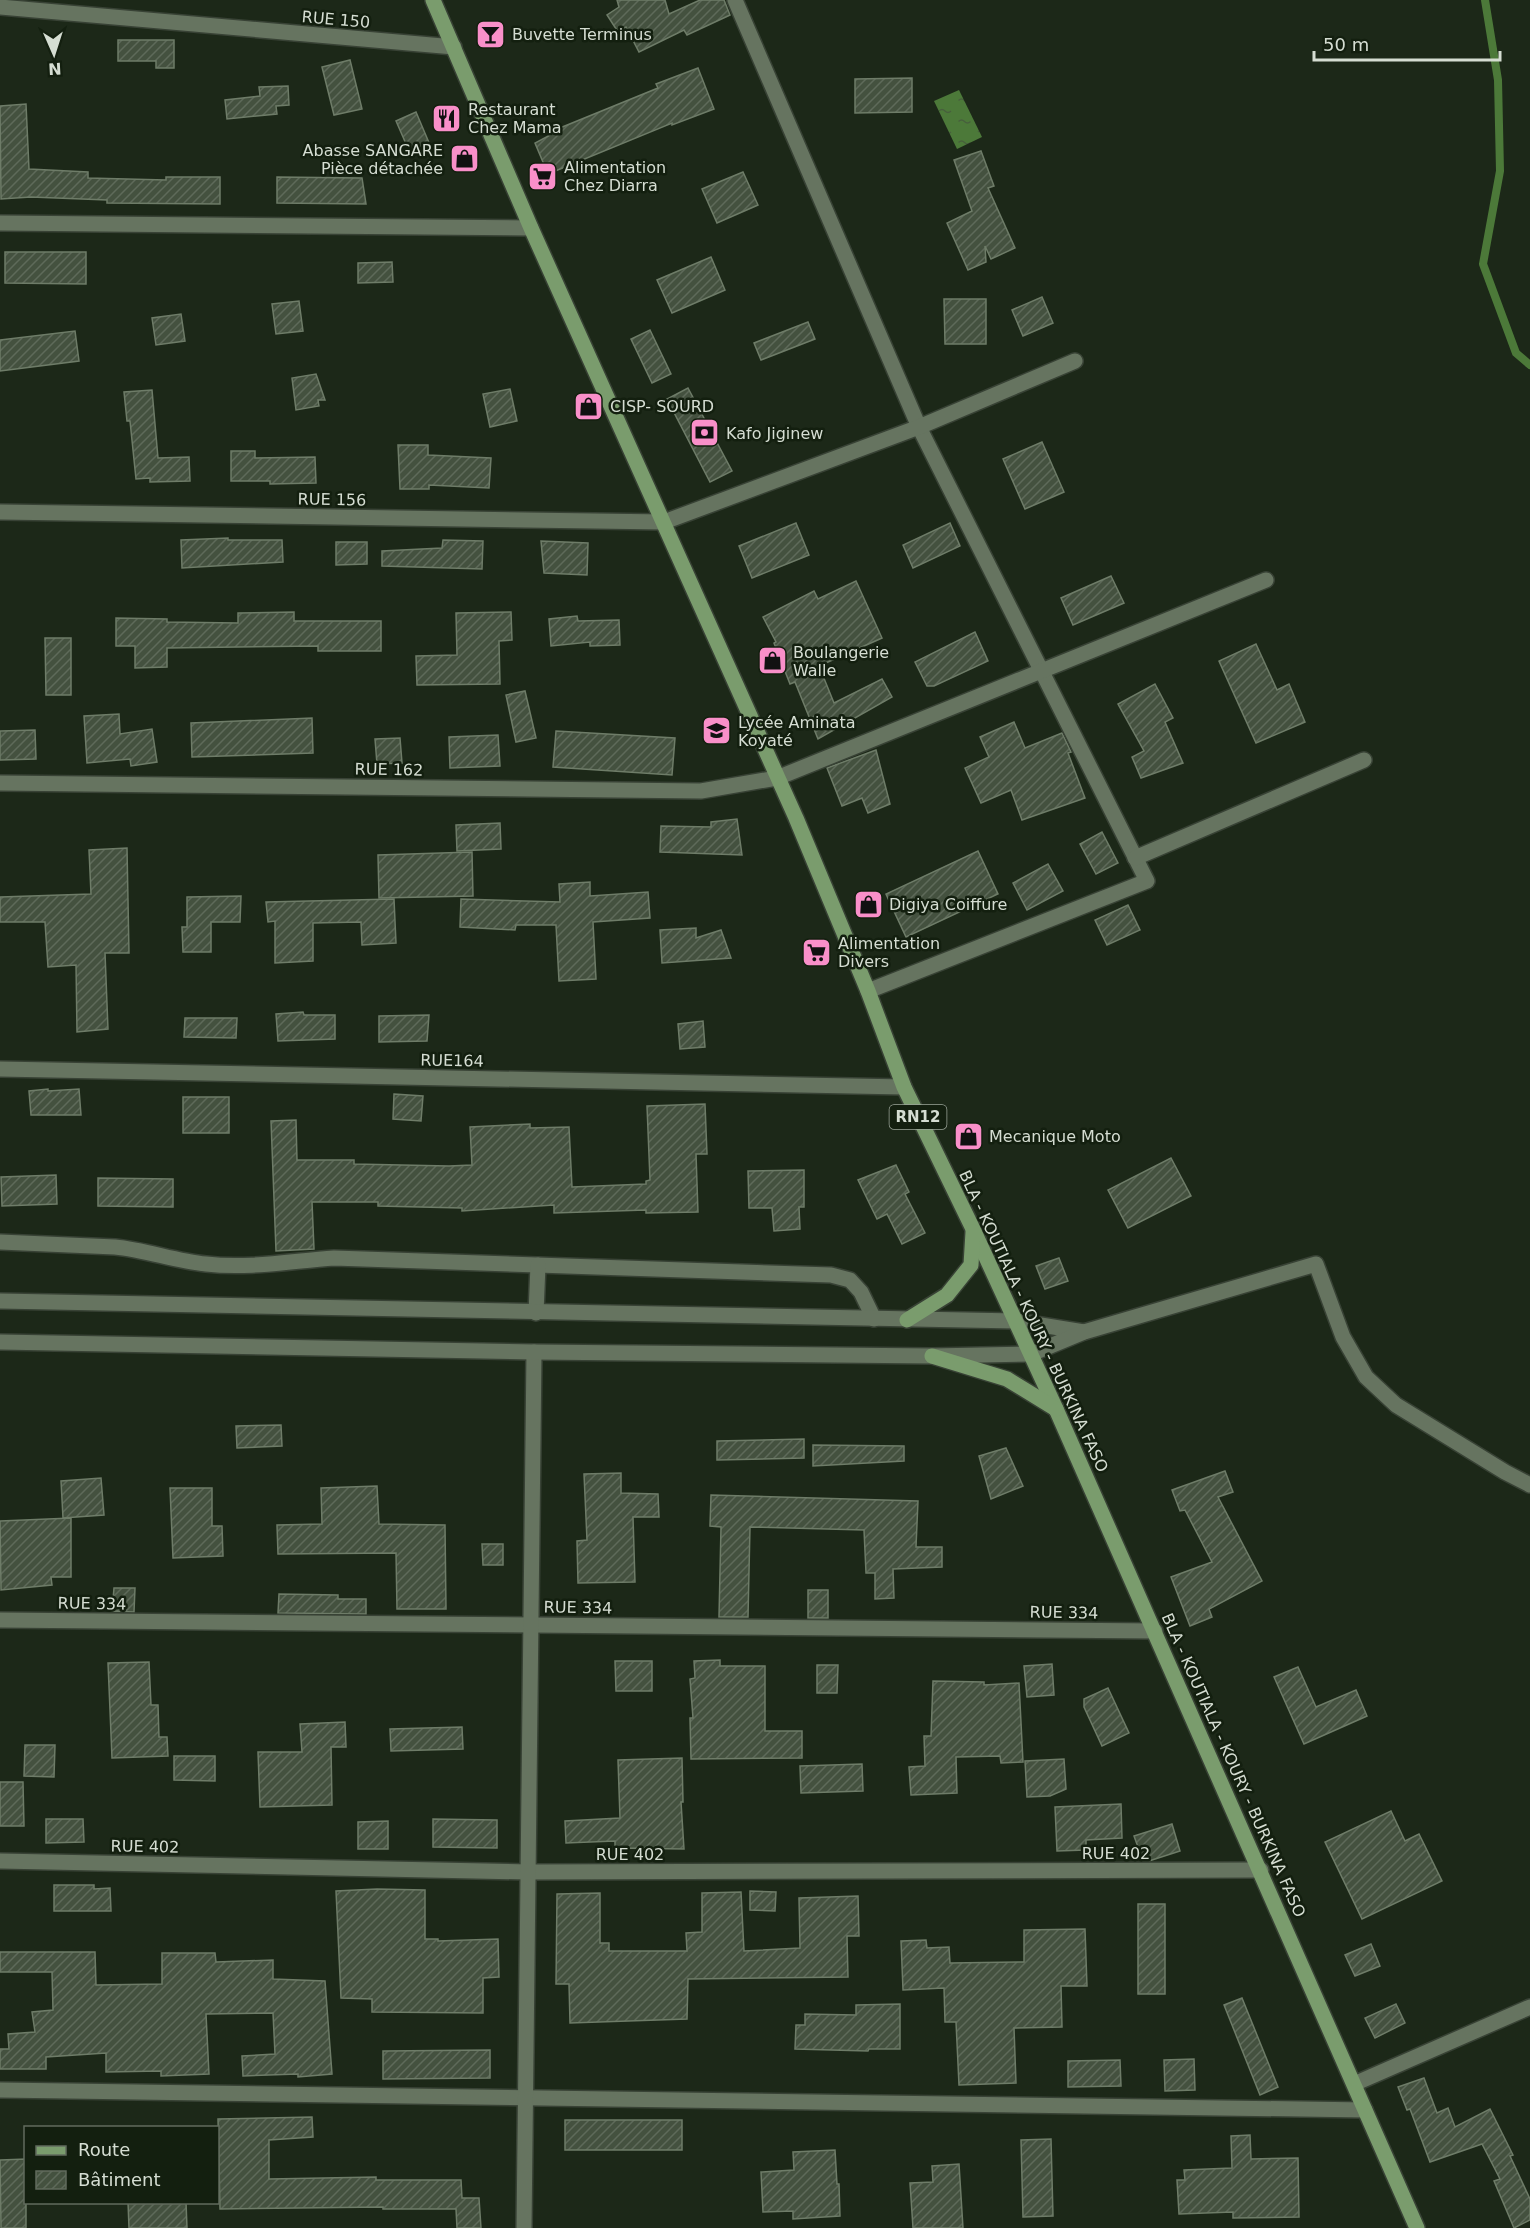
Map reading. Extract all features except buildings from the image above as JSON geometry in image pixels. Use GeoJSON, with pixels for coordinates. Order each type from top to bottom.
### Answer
{"type":"FeatureCollection","features":[{"type":"Feature","properties":{"kind":"main road","name":"BLA - KOUTIALA - KOURY - BURKINA FASO"},"geometry":{"type":"LineString","coordinates":[[433,0],[531,228],[777,778],[868,991],[904,1087],[1056,1409],[1417,2228]]}},
{"type":"Feature","properties":{"kind":"main road"},"geometry":{"type":"LineString","coordinates":[[907,1320],[947,1295],[971,1264],[973,1229]]}},
{"type":"Feature","properties":{"kind":"main road"},"geometry":{"type":"LineString","coordinates":[[932,1356],[1007,1379],[1056,1409]]}},
{"type":"Feature","properties":{"kind":"street"},"geometry":{"type":"LineString","coordinates":[[735,0],[919,427],[1147,881],[868,991]]}},
{"type":"Feature","properties":{"kind":"street","name":"RUE 150"},"geometry":{"type":"LineString","coordinates":[[0,8],[454,47]]}},
{"type":"Feature","properties":{"kind":"street"},"geometry":{"type":"LineString","coordinates":[[0,223],[531,228]]}},
{"type":"Feature","properties":{"kind":"street"},"geometry":{"type":"LineString","coordinates":[[664,522],[919,427],[1075,361]]}},
{"type":"Feature","properties":{"kind":"street","name":"RUE 156"},"geometry":{"type":"LineString","coordinates":[[0,512],[664,522]]}},
{"type":"Feature","properties":{"kind":"street","name":"RUE 162"},"geometry":{"type":"LineString","coordinates":[[0,783],[701,791],[777,778],[1266,580]]}},
{"type":"Feature","properties":{"kind":"street"},"geometry":{"type":"LineString","coordinates":[[1135,858],[1364,760]]}},
{"type":"Feature","properties":{"kind":"street","name":"RUE164"},"geometry":{"type":"LineString","coordinates":[[0,1069],[904,1087]]}},
{"type":"Feature","properties":{"kind":"street"},"geometry":{"type":"LineString","coordinates":[[0,1242],[134,1248],[204,1264],[228,1266],[334,1258],[831,1275],[850,1280],[861,1292],[874,1319]]}},
{"type":"Feature","properties":{"kind":"street"},"geometry":{"type":"LineString","coordinates":[[0,1342],[534,1352],[932,1356],[1031,1354],[1084,1332],[1316,1264],[1343,1337],[1366,1377],[1396,1405],[1530,1485]]}},
{"type":"Feature","properties":{"kind":"street"},"geometry":{"type":"LineString","coordinates":[[536,1313],[538,1265]]}},
{"type":"Feature","properties":{"kind":"street"},"geometry":{"type":"LineString","coordinates":[[0,1301],[1016,1321],[1084,1332]]}},
{"type":"Feature","properties":{"kind":"street"},"geometry":{"type":"LineString","coordinates":[[524,2228],[534,1352]]}},
{"type":"Feature","properties":{"kind":"street","name":"RUE 334"},"geometry":{"type":"LineString","coordinates":[[0,1620],[1155,1631]]}},
{"type":"Feature","properties":{"kind":"street","name":"RUE 402"},"geometry":{"type":"LineString","coordinates":[[0,1861],[528,1872],[1261,1870]]}},
{"type":"Feature","properties":{"kind":"street"},"geometry":{"type":"LineString","coordinates":[[1354,2084],[1530,2007]]}},
{"type":"Feature","properties":{"kind":"street"},"geometry":{"type":"LineString","coordinates":[[0,2090],[1365,2110]]}},
{"type":"Feature","properties":{"kind":"water"},"geometry":{"type":"Polygon","coordinates":[[[959,90],[982,137],[957,149],[934,101],[959,90]]]}},
{"type":"Feature","properties":{"kind":"waterway"},"geometry":{"type":"LineString","coordinates":[[1485,0],[1498,80],[1500,171],[1483,264],[1516,353],[1530,365]]}},
{"type":"Feature","properties":{"kind":"place","name":"Buvette Terminus"},"geometry":{"type":"Point","coordinates":[491,34]}},
{"type":"Feature","properties":{"kind":"place","name":"Restaurant Chez Mama"},"geometry":{"type":"Point","coordinates":[447,118]}},
{"type":"Feature","properties":{"kind":"place","name":"Abasse SANGARE Pièce détachée"},"geometry":{"type":"Point","coordinates":[464,159]}},
{"type":"Feature","properties":{"kind":"place","name":"Alimentation Chez Diarra"},"geometry":{"type":"Point","coordinates":[543,176]}},
{"type":"Feature","properties":{"kind":"place","name":"CISP- SOURD"},"geometry":{"type":"Point","coordinates":[589,406]}},
{"type":"Feature","properties":{"kind":"place","name":"Kafo Jiginew"},"geometry":{"type":"Point","coordinates":[705,433]}},
{"type":"Feature","properties":{"kind":"place","name":"Boulangerie Walle"},"geometry":{"type":"Point","coordinates":[772,661]}},
{"type":"Feature","properties":{"kind":"place","name":"Lycée Aminata Koyaté"},"geometry":{"type":"Point","coordinates":[717,731]}},
{"type":"Feature","properties":{"kind":"place","name":"Digiya Coiffure"},"geometry":{"type":"Point","coordinates":[868,904]}},
{"type":"Feature","properties":{"kind":"place","name":"Alimentation Divers"},"geometry":{"type":"Point","coordinates":[817,952]}},
{"type":"Feature","properties":{"kind":"place","name":"Mecanique Moto"},"geometry":{"type":"Point","coordinates":[968,1136]}}]}
